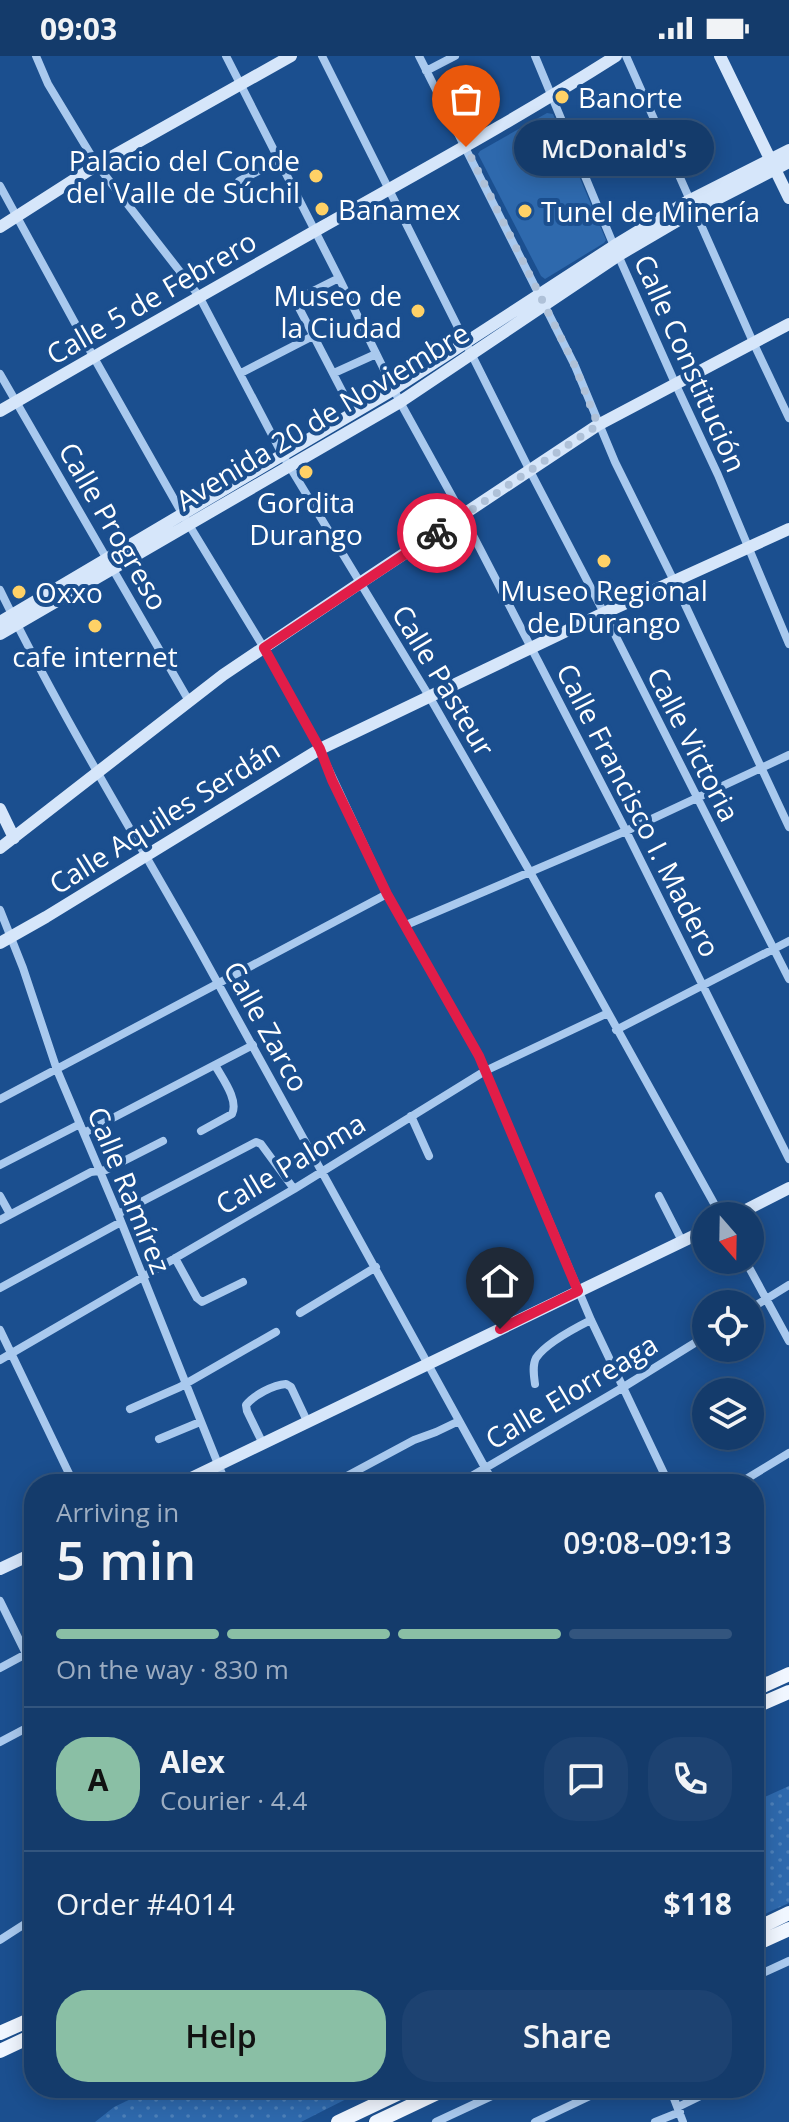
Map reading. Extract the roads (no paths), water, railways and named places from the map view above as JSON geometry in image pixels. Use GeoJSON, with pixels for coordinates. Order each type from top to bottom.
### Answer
{"type":"FeatureCollection","features":[{"type":"Feature","properties":{"kind":"main road"},"geometry":{"type":"LineString","coordinates":[[764,1686],[789,1674]]}},
{"type":"Feature","properties":{"kind":"main road"},"geometry":{"type":"LineString","coordinates":[[764,1703],[789,1692]]}},
{"type":"Feature","properties":{"kind":"main road"},"geometry":{"type":"LineString","coordinates":[[764,1925],[789,1913]]}},
{"type":"Feature","properties":{"kind":"main road"},"geometry":{"type":"LineString","coordinates":[[764,1940],[789,1929]]}},
{"type":"Feature","properties":{"kind":"main road"},"geometry":{"type":"LineString","coordinates":[[2,2028],[24,2021]]}},
{"type":"Feature","properties":{"kind":"main road"},"geometry":{"type":"LineString","coordinates":[[0,2051],[24,2040]]}},
{"type":"Feature","properties":{"kind":"main road"},"geometry":{"type":"LineString","coordinates":[[338,2122],[389,2098]]}},
{"type":"Feature","properties":{"kind":"main road"},"geometry":{"type":"LineString","coordinates":[[376,2122],[427,2098]]}},
{"type":"Feature","properties":{"kind":"street","name":"Calle Francisco I. Madero"},"geometry":{"type":"LineString","coordinates":[[226,56],[400,402],[463,516],[626,831],[789,1159]]}},
{"type":"Feature","properties":{"kind":"street"},"geometry":{"type":"LineString","coordinates":[[0,227],[97,165],[291,56]]}},
{"type":"Feature","properties":{"kind":"street","name":"Calle Victoria"},"geometry":{"type":"LineString","coordinates":[[322,56],[789,979]]}},
{"type":"Feature","properties":{"kind":"street"},"geometry":{"type":"LineString","coordinates":[[419,56],[575,366],[598,425],[789,827]]}},
{"type":"Feature","properties":{"kind":"street"},"geometry":{"type":"LineString","coordinates":[[426,71],[455,56]]}},
{"type":"Feature","properties":{"kind":"street","name":"Calle Constitución"},"geometry":{"type":"LineString","coordinates":[[535,56],[789,644]]}},
{"type":"Feature","properties":{"kind":"street","name":"Calle 5 de Febrero"},"geometry":{"type":"LineString","coordinates":[[0,411],[466,147],[616,56]]}},
{"type":"Feature","properties":{"kind":"street"},"geometry":{"type":"LineString","coordinates":[[626,56],[789,418]]}},
{"type":"Feature","properties":{"kind":"street"},"geometry":{"type":"LineString","coordinates":[[720,56],[789,198]]}},
{"type":"Feature","properties":{"kind":"street","name":"Calle Pasteur"},"geometry":{"type":"LineString","coordinates":[[39,57],[48,84],[97,165],[199,296],[285,460],[429,696],[713,1202]]}},
{"type":"Feature","properties":{"kind":"street","name":"Avenida 20 de Noviembre"},"geometry":{"type":"LineString","coordinates":[[0,634],[14,620],[285,460],[400,402],[469,349],[617,250],[772,164],[789,150]]}},
{"type":"Feature","properties":{"kind":"street"},"geometry":{"type":"LineString","coordinates":[[239,181],[278,161]]}},
{"type":"Feature","properties":{"kind":"street","name":"Avenida 20 de Noviembre"},"geometry":{"type":"LineString","coordinates":[[772,164],[789,162]]}},
{"type":"Feature","properties":{"kind":"street"},"geometry":{"type":"LineString","coordinates":[[0,186],[93,356],[320,749],[387,894],[485,1071],[578,1291],[664,1474]]}},
{"type":"Feature","properties":{"kind":"street"},"geometry":{"type":"LineString","coordinates":[[339,278],[299,299],[298,306],[353,412]]}},
{"type":"Feature","properties":{"kind":"street"},"geometry":{"type":"LineString","coordinates":[[0,848],[189,701],[360,583],[598,425],[789,324]]}},
{"type":"Feature","properties":{"kind":"street"},"geometry":{"type":"LineString","coordinates":[[241,373],[313,336]]}},
{"type":"Feature","properties":{"kind":"street","name":"Avenida 20 de Noviembre"},"geometry":{"type":"LineString","coordinates":[[285,460],[353,412],[469,349]]}},
{"type":"Feature","properties":{"kind":"street"},"geometry":{"type":"LineString","coordinates":[[334,373],[376,354]]}},
{"type":"Feature","properties":{"kind":"street","name":"Calle Progreso"},"geometry":{"type":"LineString","coordinates":[[0,374],[189,701]]}},
{"type":"Feature","properties":{"kind":"street","name":"Calle Aquiles Serdán"},"geometry":{"type":"LineString","coordinates":[[6,940],[320,749],[604,613],[789,529]]}},
{"type":"Feature","properties":{"kind":"street","name":"Calle Zarco"},"geometry":{"type":"LineString","coordinates":[[0,590],[96,772],[219,984],[488,1474]]}},
{"type":"Feature","properties":{"kind":"street","name":"Avenida 20 de Noviembre"},"geometry":{"type":"LineString","coordinates":[[0,622],[14,620]]}},
{"type":"Feature","properties":{"kind":"street"},"geometry":{"type":"LineString","coordinates":[[406,925],[626,831],[789,755]]}},
{"type":"Feature","properties":{"kind":"street"},"geometry":{"type":"LineString","coordinates":[[0,809],[14,838]]}},
{"type":"Feature","properties":{"kind":"street"},"geometry":{"type":"LineString","coordinates":[[0,1099],[387,894]]}},
{"type":"Feature","properties":{"kind":"street","name":"Calle Ramírez"},"geometry":{"type":"LineString","coordinates":[[0,910],[6,940],[57,1070],[222,1474]]}},
{"type":"Feature","properties":{"kind":"street"},"geometry":{"type":"LineString","coordinates":[[616,1030],[789,941]]}},
{"type":"Feature","properties":{"kind":"street","name":"Calle Paloma"},"geometry":{"type":"LineString","coordinates":[[0,1360],[323,1171],[485,1071],[608,1013]]}},
{"type":"Feature","properties":{"kind":"street"},"geometry":{"type":"LineString","coordinates":[[0,1165],[82,1129],[253,1045]]}},
{"type":"Feature","properties":{"kind":"street"},"geometry":{"type":"LineString","coordinates":[[201,1131],[235,1111],[234,1102],[215,1065]]}},
{"type":"Feature","properties":{"kind":"street"},"geometry":{"type":"LineString","coordinates":[[411,1116],[429,1156]]}},
{"type":"Feature","properties":{"kind":"street"},"geometry":{"type":"LineString","coordinates":[[0,1220],[91,1172],[106,1170],[163,1141]]}},
{"type":"Feature","properties":{"kind":"street"},"geometry":{"type":"LineString","coordinates":[[0,1288],[198,1171],[259,1142],[292,1187]]}},
{"type":"Feature","properties":{"kind":"street"},"geometry":{"type":"LineString","coordinates":[[762,1202],[789,1188]]}},
{"type":"Feature","properties":{"kind":"street"},"geometry":{"type":"LineString","coordinates":[[0,1196],[10,1214]]}},
{"type":"Feature","properties":{"kind":"street"},"geometry":{"type":"LineString","coordinates":[[659,1196],[682,1241]]}},
{"type":"Feature","properties":{"kind":"street"},"geometry":{"type":"LineString","coordinates":[[200,1474],[692,1236]]}},
{"type":"Feature","properties":{"kind":"street"},"geometry":{"type":"LineString","coordinates":[[175,1258],[202,1302],[243,1282]]}},
{"type":"Feature","properties":{"kind":"street"},"geometry":{"type":"LineString","coordinates":[[300,1313],[376,1267]]}},
{"type":"Feature","properties":{"kind":"street"},"geometry":{"type":"LineString","coordinates":[[753,1274],[789,1341]]}},
{"type":"Feature","properties":{"kind":"street"},"geometry":{"type":"LineString","coordinates":[[766,1299],[789,1285]]}},
{"type":"Feature","properties":{"kind":"street"},"geometry":{"type":"LineString","coordinates":[[535,1384],[536,1358],[565,1334],[591,1320]]}},
{"type":"Feature","properties":{"kind":"street"},"geometry":{"type":"LineString","coordinates":[[0,1330],[69,1474]]}},
{"type":"Feature","properties":{"kind":"street"},"geometry":{"type":"LineString","coordinates":[[130,1409],[185,1384],[276,1332]]}},
{"type":"Feature","properties":{"kind":"street","name":"Calle Elorreaga"},"geometry":{"type":"LineString","coordinates":[[475,1474],[692,1345]]}},
{"type":"Feature","properties":{"kind":"street"},"geometry":{"type":"LineString","coordinates":[[263,1444],[246,1405],[279,1384],[291,1387],[307,1421]]}},
{"type":"Feature","properties":{"kind":"street"},"geometry":{"type":"LineString","coordinates":[[351,1474],[414,1440],[459,1421]]}},
{"type":"Feature","properties":{"kind":"street"},"geometry":{"type":"LineString","coordinates":[[159,1439],[200,1422]]}},
{"type":"Feature","properties":{"kind":"street"},"geometry":{"type":"LineString","coordinates":[[754,1474],[789,1453]]}},
{"type":"Feature","properties":{"kind":"street"},"geometry":{"type":"LineString","coordinates":[[0,1569],[24,1558]]}},
{"type":"Feature","properties":{"kind":"street"},"geometry":{"type":"LineString","coordinates":[[0,1601],[24,1650]]}},
{"type":"Feature","properties":{"kind":"street"},"geometry":{"type":"LineString","coordinates":[[0,1668],[24,1655]]}},
{"type":"Feature","properties":{"kind":"street"},"geometry":{"type":"LineString","coordinates":[[0,1742],[24,1729]]}},
{"type":"Feature","properties":{"kind":"street"},"geometry":{"type":"LineString","coordinates":[[0,1940],[24,1924]]}},
{"type":"Feature","properties":{"kind":"street"},"geometry":{"type":"LineString","coordinates":[[764,1972],[789,1961]]}},
{"type":"Feature","properties":{"kind":"street"},"geometry":{"type":"LineString","coordinates":[[436,2122],[488,2098]]}},
{"type":"Feature","properties":{"kind":"street"},"geometry":{"type":"LineString","coordinates":[[535,2122],[586,2098]]}},
{"type":"Feature","properties":{"kind":"street"},"geometry":{"type":"LineString","coordinates":[[674,2098],[683,2122]]}},
{"type":"Feature","properties":{"kind":"street"},"geometry":{"type":"LineString","coordinates":[[655,2122],[699,2098]]}},
{"type":"Feature","properties":{"kind":"place","name":"Banorte"},"geometry":{"type":"Point","coordinates":[562,97]}},
{"type":"Feature","properties":{"kind":"place","name":"McDonald's"},"geometry":{"type":"Point","coordinates":[466,147]}},
{"type":"Feature","properties":{"kind":"place","name":"Palacio del Conde del Valle de Súchil"},"geometry":{"type":"Point","coordinates":[316,176]}},
{"type":"Feature","properties":{"kind":"place","name":"Banamex"},"geometry":{"type":"Point","coordinates":[322,209]}},
{"type":"Feature","properties":{"kind":"place","name":"Tunel de Minería"},"geometry":{"type":"Point","coordinates":[525,211]}},
{"type":"Feature","properties":{"kind":"place","name":"Museo de la Ciudad"},"geometry":{"type":"Point","coordinates":[418,311]}},
{"type":"Feature","properties":{"kind":"place","name":"Gordita Durango"},"geometry":{"type":"Point","coordinates":[306,472]}},
{"type":"Feature","properties":{"kind":"place","name":"Museo Regional de Durango"},"geometry":{"type":"Point","coordinates":[604,561]}},
{"type":"Feature","properties":{"kind":"place","name":"Oxxo"},"geometry":{"type":"Point","coordinates":[19,592]}},
{"type":"Feature","properties":{"kind":"place","name":"cafe internet"},"geometry":{"type":"Point","coordinates":[95,626]}}]}
